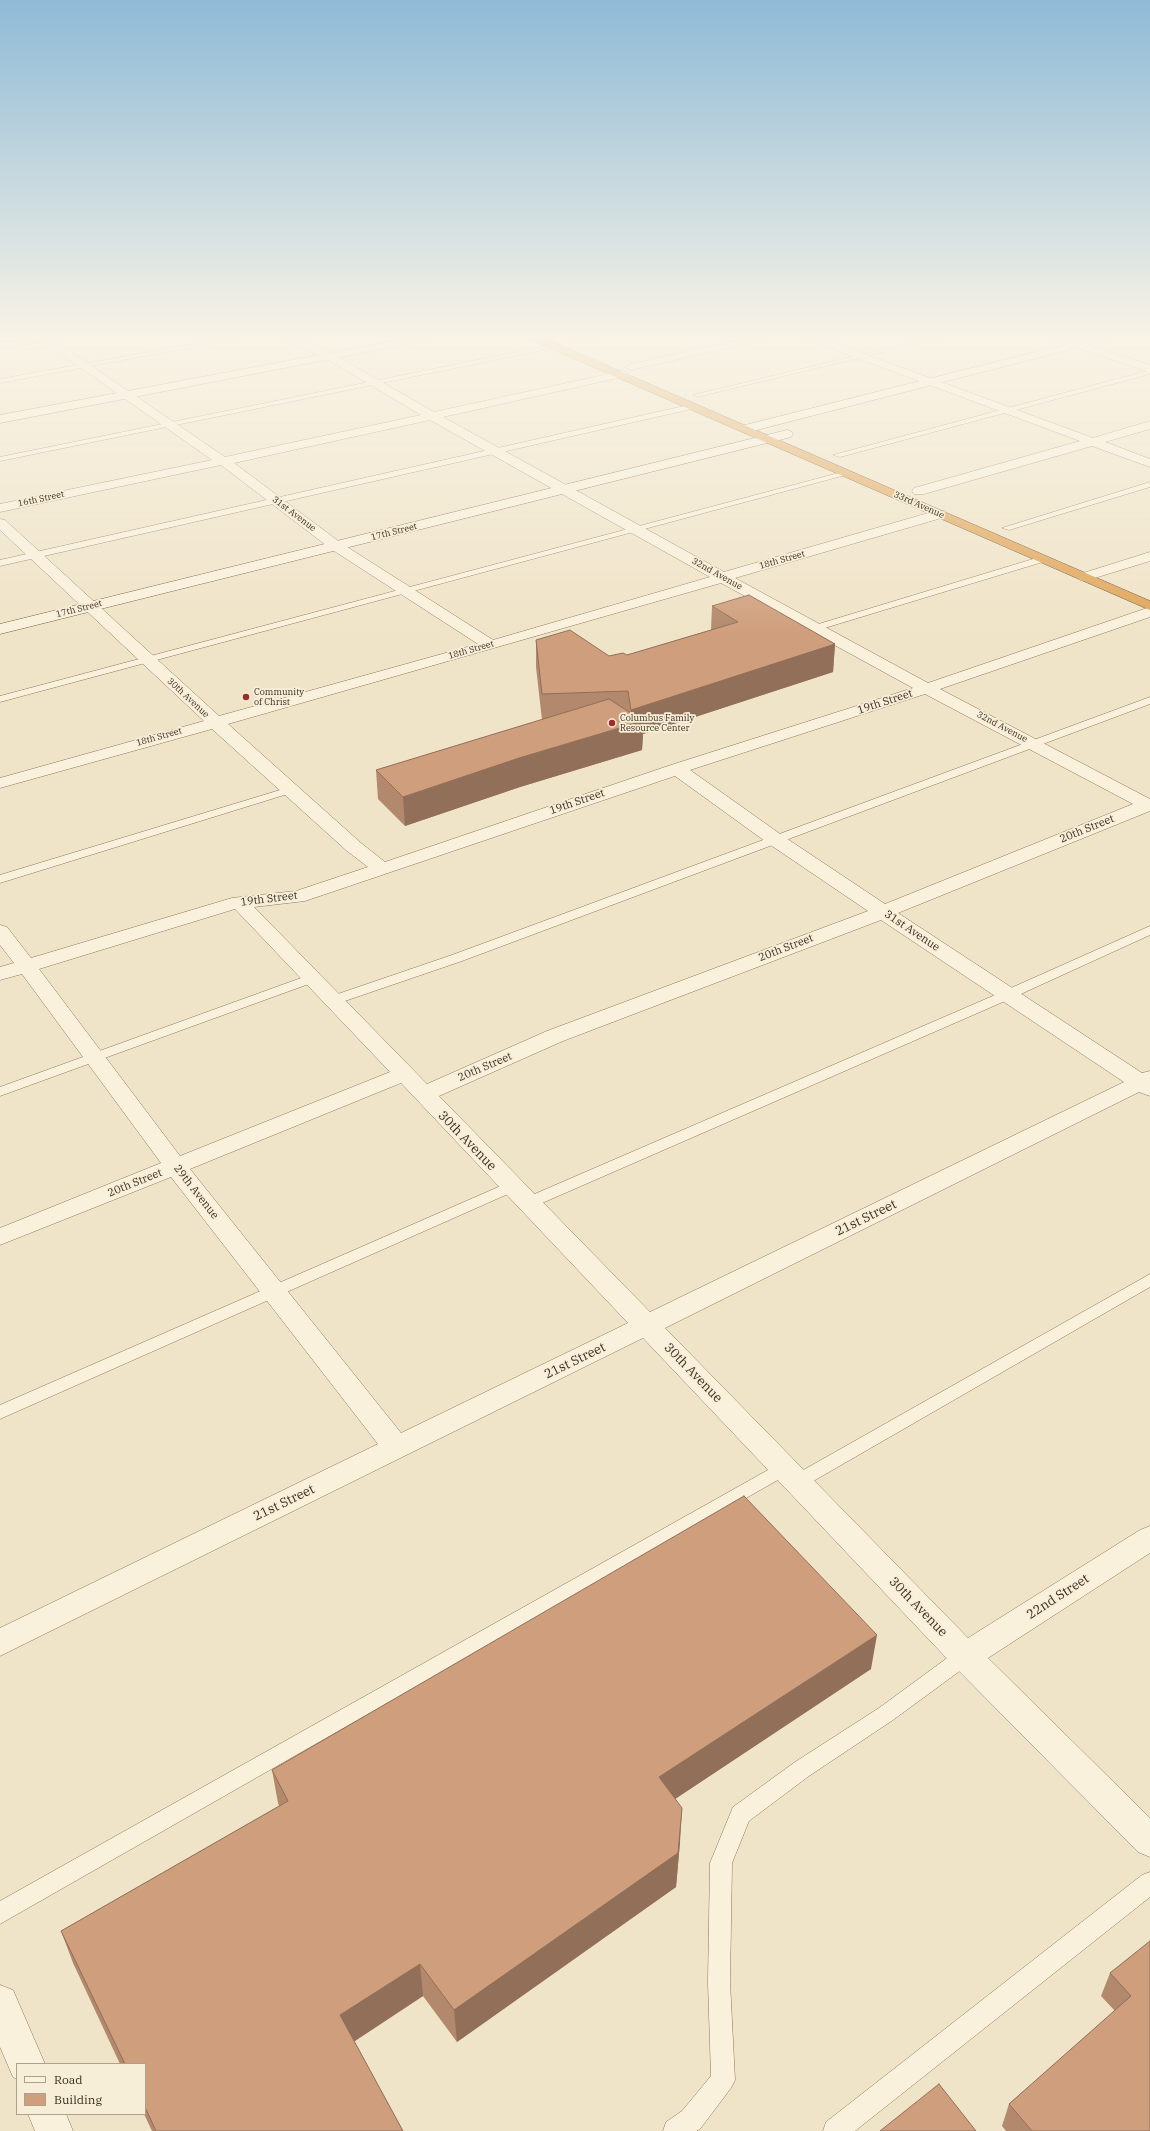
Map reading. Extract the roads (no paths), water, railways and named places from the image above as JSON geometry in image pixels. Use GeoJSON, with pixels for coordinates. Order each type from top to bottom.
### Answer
{"type":"FeatureCollection","features":[{"type":"Feature","properties":{"kind":"highway","name":"33rd Avenue"},"geometry":{"type":"LineString","coordinates":[[763,436],[853,469],[940,507],[1042,559],[1088,571],[1150,606]]}},
{"type":"Feature","properties":{"kind":"highway","name":"33rd Avenue"},"geometry":{"type":"LineString","coordinates":[[793,436],[837,456],[853,469]]}},
{"type":"Feature","properties":{"kind":"highway","name":"33rd Avenue"},"geometry":{"type":"LineString","coordinates":[[905,485],[918,491],[940,507]]}},
{"type":"Feature","properties":{"kind":"highway"},"geometry":{"type":"LineString","coordinates":[[991,522],[1027,537]]}},
{"type":"Feature","properties":{"kind":"highway"},"geometry":{"type":"LineString","coordinates":[[1104,571],[1124,579]]}},
{"type":"Feature","properties":{"kind":"street","name":"31st Avenue"},"geometry":{"type":"LineString","coordinates":[[189,436],[224,461],[336,546],[491,645]]}},
{"type":"Feature","properties":{"kind":"street","name":"16th Street"},"geometry":{"type":"LineString","coordinates":[[0,508],[337,436]]}},
{"type":"Feature","properties":{"kind":"street","name":"32nd Avenue"},"geometry":{"type":"LineString","coordinates":[[470,436],[815,628],[1149,805]]}},
{"type":"Feature","properties":{"kind":"street","name":"17th Street"},"geometry":{"type":"LineString","coordinates":[[0,629],[779,436]]}},
{"type":"Feature","properties":{"kind":"street"},"geometry":{"type":"LineString","coordinates":[[1078,436],[1150,463]]}},
{"type":"Feature","properties":{"kind":"street"},"geometry":{"type":"LineString","coordinates":[[918,491],[1112,436]]}},
{"type":"Feature","properties":{"kind":"street","name":"18th Street"},"geometry":{"type":"LineString","coordinates":[[0,783],[214,721],[491,645],[723,577],[940,507]]}},
{"type":"Feature","properties":{"kind":"street","name":"30th Avenue"},"geometry":{"type":"LineString","coordinates":[[0,523],[148,661],[290,790],[381,868]]}},
{"type":"Feature","properties":{"kind":"street"},"geometry":{"type":"LineString","coordinates":[[1088,571],[1104,571],[1150,556]]}},
{"type":"Feature","properties":{"kind":"street","name":"19th Street"},"geometry":{"type":"LineString","coordinates":[[0,974],[239,902],[298,897],[677,769],[928,688],[1150,612]]}},
{"type":"Feature","properties":{"kind":"street","name":"31st Avenue"},"geometry":{"type":"LineString","coordinates":[[677,769],[776,840],[883,912],[1008,995],[1147,1083]]}},
{"type":"Feature","properties":{"kind":"street","name":"20th Street"},"geometry":{"type":"LineString","coordinates":[[422,1094],[555,1036],[883,912],[1149,805]]}},
{"type":"Feature","properties":{"kind":"street","name":"30th Avenue"},"geometry":{"type":"LineString","coordinates":[[239,902],[422,1094],[648,1325],[965,1656],[1150,1841]]}},
{"type":"Feature","properties":{"kind":"street","name":"29th Avenue"},"geometry":{"type":"LineString","coordinates":[[0,931],[27,965],[94,1058],[176,1167],[397,1448]]}},
{"type":"Feature","properties":{"kind":"street","name":"20th Street"},"geometry":{"type":"LineString","coordinates":[[0,1237],[404,1074]]}},
{"type":"Feature","properties":{"kind":"street","name":"21st Street"},"geometry":{"type":"LineString","coordinates":[[0,1643],[648,1325],[1147,1083]]}},
{"type":"Feature","properties":{"kind":"street","name":"22nd Street"},"geometry":{"type":"LineString","coordinates":[[965,1656],[1150,1538]]}},
{"type":"Feature","properties":{"kind":"street"},"geometry":{"type":"LineString","coordinates":[[0,2003],[26,2063]]}},
{"type":"Feature","properties":{"kind":"street"},"geometry":{"type":"LineString","coordinates":[[47,2115],[54,2131]]}},
{"type":"Feature","properties":{"kind":"lane"},"geometry":{"type":"LineString","coordinates":[[0,459],[110,436]]}},
{"type":"Feature","properties":{"kind":"lane"},"geometry":{"type":"LineString","coordinates":[[0,563],[276,501],[549,436]]}},
{"type":"Feature","properties":{"kind":"lane"},"geometry":{"type":"LineString","coordinates":[[837,456],[910,436]]}},
{"type":"Feature","properties":{"kind":"lane"},"geometry":{"type":"LineString","coordinates":[[0,699],[408,592],[853,469]]}},
{"type":"Feature","properties":{"kind":"lane"},"geometry":{"type":"LineString","coordinates":[[1006,528],[1150,484]]}},
{"type":"Feature","properties":{"kind":"lane"},"geometry":{"type":"LineString","coordinates":[[815,628],[1042,559]]}},
{"type":"Feature","properties":{"kind":"lane"},"geometry":{"type":"LineString","coordinates":[[334,1000],[457,958],[1150,700]]}},
{"type":"Feature","properties":{"kind":"lane"},"geometry":{"type":"LineString","coordinates":[[0,879],[290,790]]}},
{"type":"Feature","properties":{"kind":"lane"},"geometry":{"type":"LineString","coordinates":[[0,1412],[274,1292],[520,1195],[1008,995],[1150,930]]}},
{"type":"Feature","properties":{"kind":"lane"},"geometry":{"type":"LineString","coordinates":[[0,1092],[312,978]]}},
{"type":"Feature","properties":{"kind":"lane"},"geometry":{"type":"LineString","coordinates":[[0,1913],[791,1475],[1150,1280]]}},
{"type":"Feature","properties":{"kind":"lane"},"geometry":{"type":"LineString","coordinates":[[675,2131],[691,2120],[724,2080],[719,1982],[721,1863],[741,1814],[802,1769],[886,1714],[965,1656]]}},
{"type":"Feature","properties":{"kind":"lane"},"geometry":{"type":"LineString","coordinates":[[835,2131],[1150,1883]]}},
{"type":"Feature","properties":{"kind":"place","name":"Community of Christ"},"geometry":{"type":"Point","coordinates":[246,697]}},
{"type":"Feature","properties":{"kind":"place","name":"Columbus Family Resource Center"},"geometry":{"type":"Point","coordinates":[612,723]}}]}
